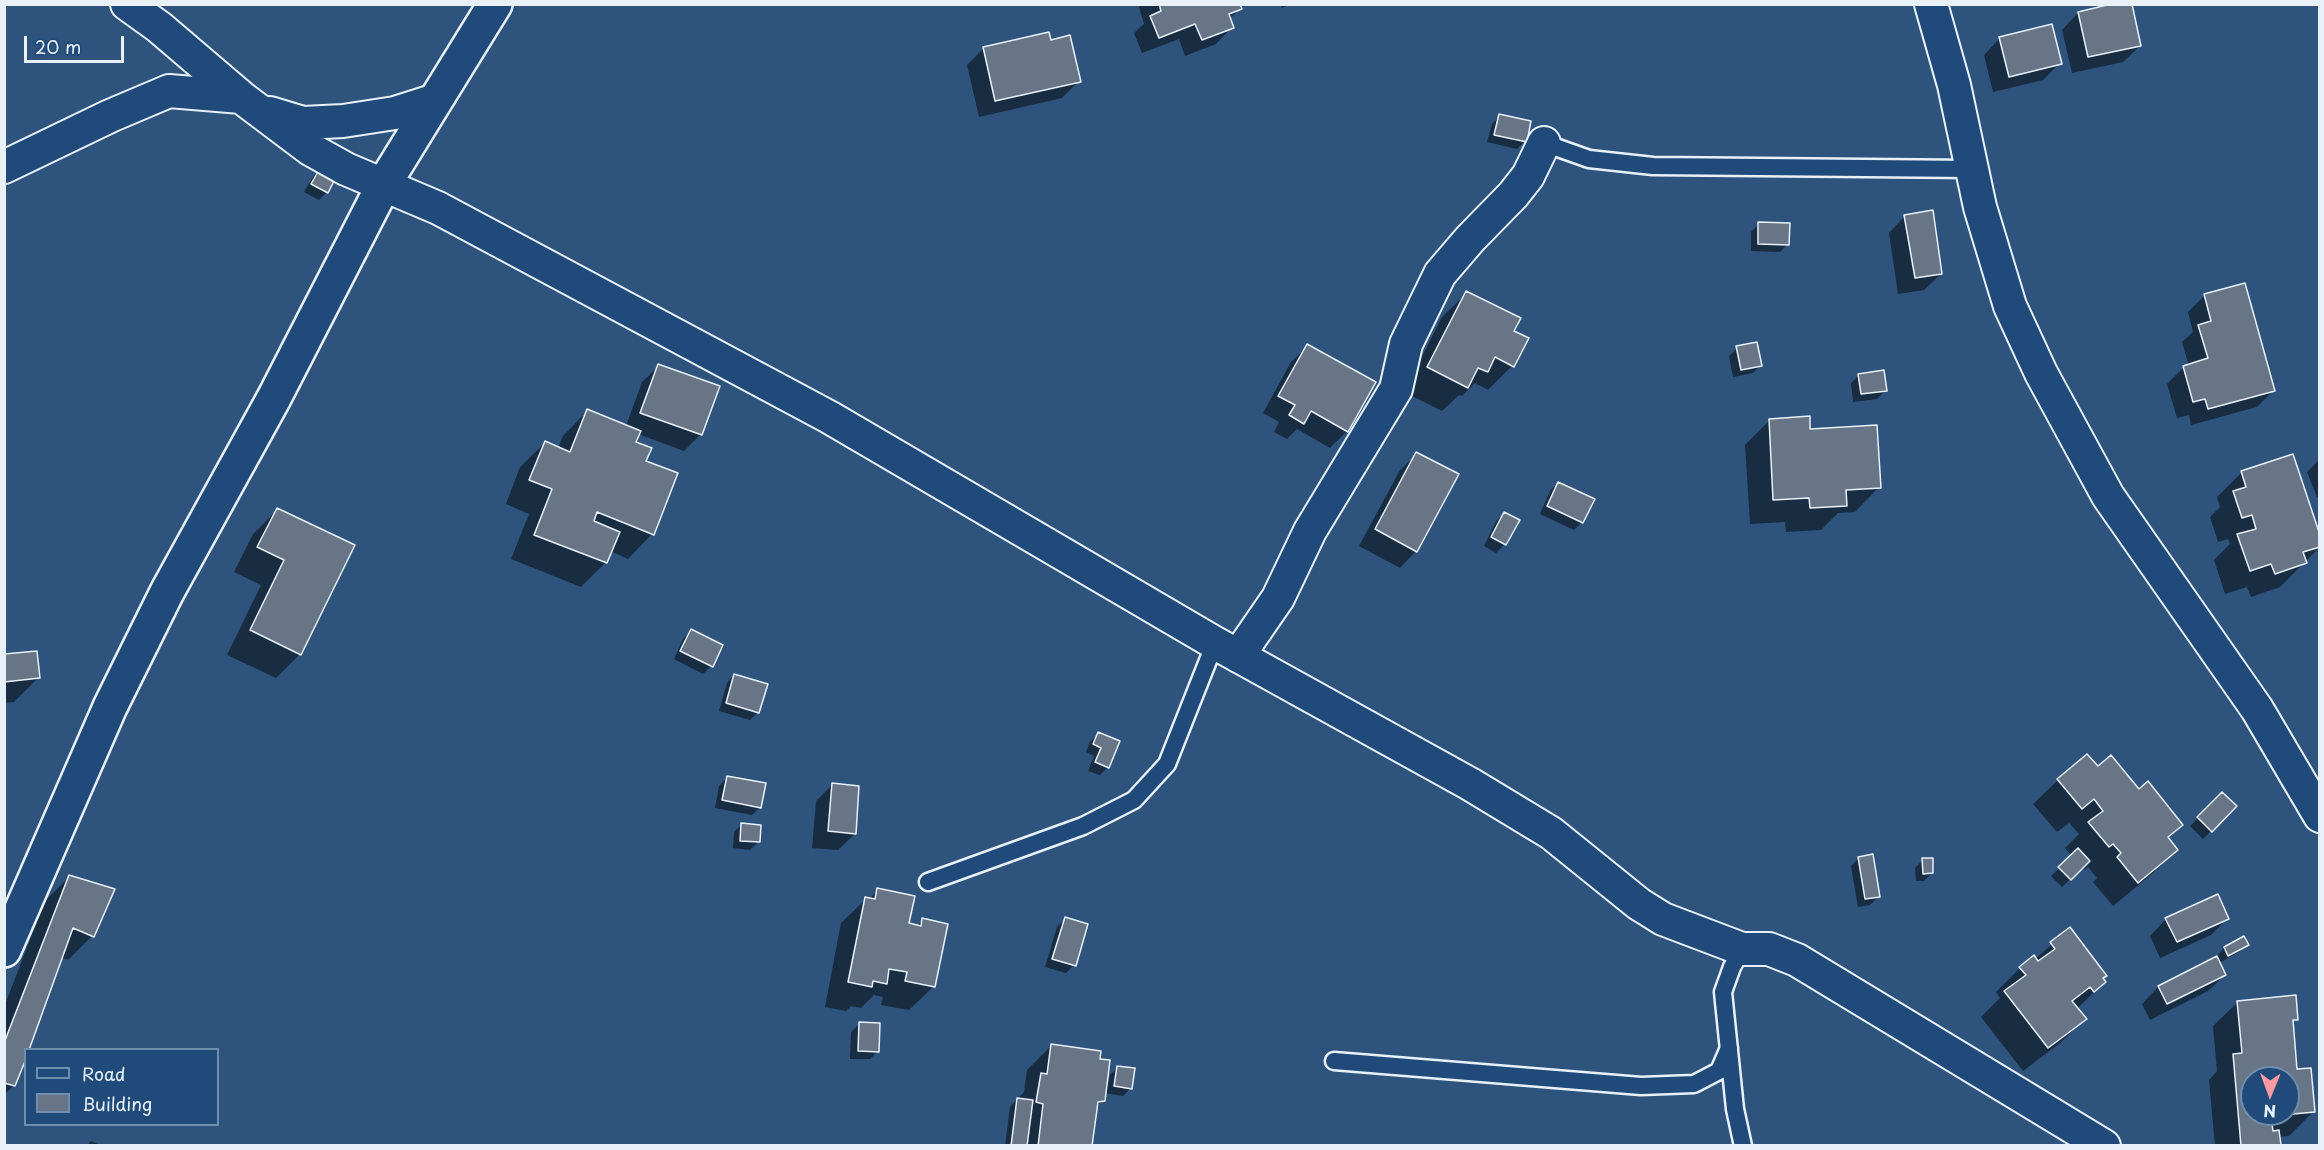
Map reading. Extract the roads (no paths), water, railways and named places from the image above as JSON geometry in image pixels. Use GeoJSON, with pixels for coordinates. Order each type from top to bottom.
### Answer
{"type":"FeatureCollection","features":[{"type":"Feature","properties":{"kind":"street"},"geometry":{"type":"LineString","coordinates":[[128,4],[310,149],[345,169],[449,214],[829,417],[1226,650],[1460,778],[1551,833],[1639,904],[1664,919],[1742,949],[1769,949],[1797,960],[2104,1146]]}},
{"type":"Feature","properties":{"kind":"street"},"geometry":{"type":"LineString","coordinates":[[4,950],[110,707],[167,592],[274,398],[384,184],[495,4]]}},
{"type":"Feature","properties":{"kind":"street"},"geometry":{"type":"LineString","coordinates":[[1931,4],[1954,85],[1980,207],[2010,306],[2046,384],[2108,496],[2257,709],[2319,816]]}},
{"type":"Feature","properties":{"kind":"street"},"geometry":{"type":"LineString","coordinates":[[4,167],[110,116],[169,91],[251,104],[303,123],[343,121],[395,113],[436,100]]}},
{"type":"Feature","properties":{"kind":"street"},"geometry":{"type":"LineString","coordinates":[[1226,650],[1278,598],[1310,531],[1396,389],[1406,344],[1440,274],[1513,195],[1528,176],[1544,143]]}},
{"type":"Feature","properties":{"kind":"lane"},"geometry":{"type":"LineString","coordinates":[[1544,143],[1589,159],[1653,166],[1972,170]]}},
{"type":"Feature","properties":{"kind":"lane"},"geometry":{"type":"LineString","coordinates":[[928,882],[1083,826],[1134,800],[1167,764],[1226,650]]}},
{"type":"Feature","properties":{"kind":"lane"},"geometry":{"type":"LineString","coordinates":[[1742,949],[1732,967],[1723,992],[1735,1109],[1743,1146]]}},
{"type":"Feature","properties":{"kind":"lane"},"geometry":{"type":"LineString","coordinates":[[1334,1061],[1652,1086],[1694,1084],[1719,1071],[1729,1048]]}}]}
